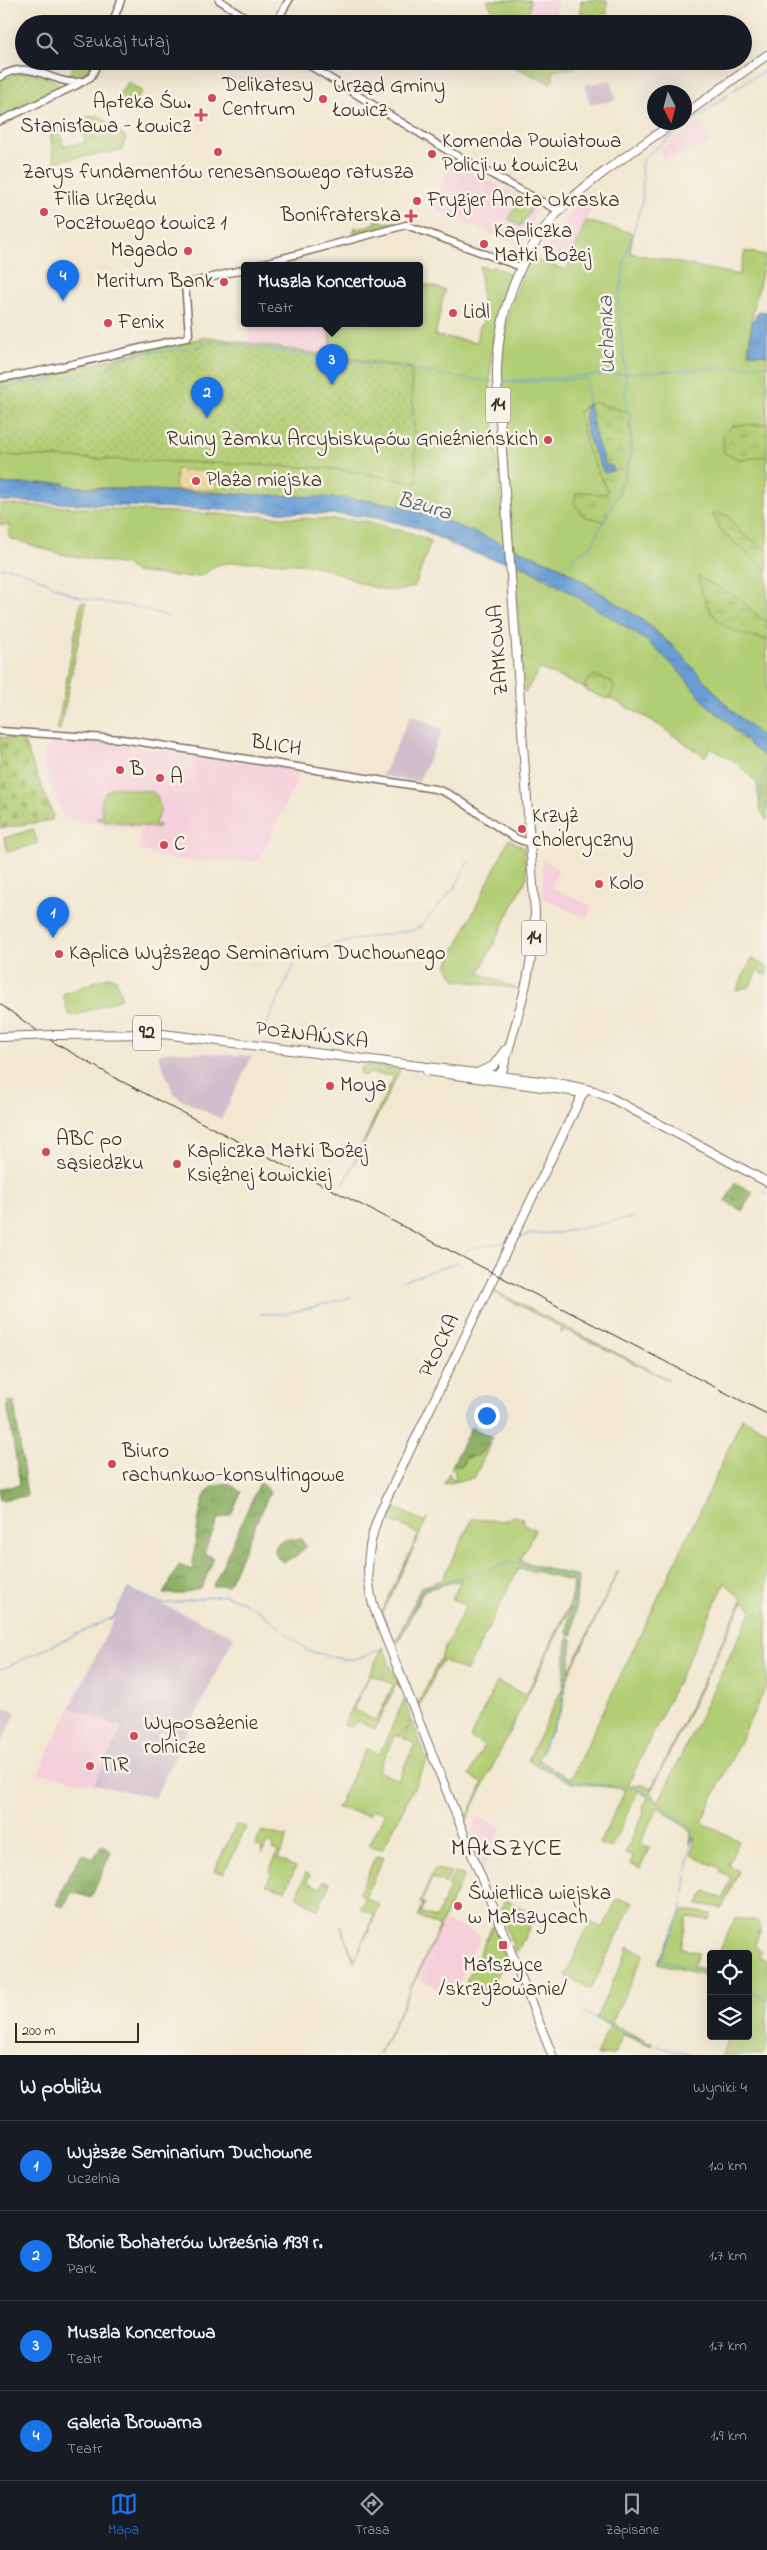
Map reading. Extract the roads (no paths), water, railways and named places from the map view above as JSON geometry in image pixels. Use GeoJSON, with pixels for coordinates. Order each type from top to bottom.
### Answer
{"type":"FeatureCollection","features":[{"type":"Feature","properties":{"kind":"main road"},"geometry":{"type":"LineString","coordinates":[[752,66],[767,55]]}},
{"type":"Feature","properties":{"kind":"main road"},"geometry":{"type":"LineString","coordinates":[[692,109],[746,70]]}},
{"type":"Feature","properties":{"kind":"main road","name":"14"},"geometry":{"type":"LineString","coordinates":[[521,267],[537,240],[559,211],[582,190],[663,130]]}},
{"type":"Feature","properties":{"kind":"main road","name":"ZAMKOWA"},"geometry":{"type":"LineString","coordinates":[[498,1076],[503,1069],[506,1051],[527,980],[533,948],[535,912],[497,359],[504,311],[521,267]]}},
{"type":"Feature","properties":{"kind":"main road","name":"POZNAŃSKA"},"geometry":{"type":"LineString","coordinates":[[0,1037],[146,1033],[525,1079],[584,1092],[634,1110],[767,1182]]}},
{"type":"Feature","properties":{"kind":"main road"},"geometry":{"type":"LineString","coordinates":[[506,1051],[508,1070],[525,1079]]}},
{"type":"Feature","properties":{"kind":"main road","name":"ZAMKOWA"},"geometry":{"type":"LineString","coordinates":[[474,1072],[494,1066],[506,1051]]}},
{"type":"Feature","properties":{"kind":"main road","name":"POZNAŃSKA"},"geometry":{"type":"LineString","coordinates":[[381,1062],[480,1079],[584,1092]]}},
{"type":"Feature","properties":{"kind":"main road"},"geometry":{"type":"LineString","coordinates":[[498,1076],[505,1082]]}},
{"type":"Feature","properties":{"kind":"main road","name":"POZNAŃSKA"},"geometry":{"type":"LineString","coordinates":[[480,1079],[498,1076]]}},
{"type":"Feature","properties":{"kind":"main road"},"geometry":{"type":"LineString","coordinates":[[568,1091],[572,1096],[574,1105]]}},
{"type":"Feature","properties":{"kind":"main road","name":"PŁOCKA"},"geometry":{"type":"LineString","coordinates":[[572,1114],[576,1097],[584,1092]]}},
{"type":"Feature","properties":{"kind":"main road","name":"PŁOCKA"},"geometry":{"type":"LineString","coordinates":[[552,2055],[388,1646],[371,1600],[368,1559],[376,1523],[584,1092]]}},
{"type":"Feature","properties":{"kind":"street"},"geometry":{"type":"LineString","coordinates":[[115,15],[121,0]]}},
{"type":"Feature","properties":{"kind":"street"},"geometry":{"type":"LineString","coordinates":[[219,0],[242,15]]}},
{"type":"Feature","properties":{"kind":"street"},"geometry":{"type":"LineString","coordinates":[[280,15],[289,0]]}},
{"type":"Feature","properties":{"kind":"street"},"geometry":{"type":"LineString","coordinates":[[0,78],[12,71],[34,70],[60,79],[77,82],[88,79]]}},
{"type":"Feature","properties":{"kind":"street"},"geometry":{"type":"LineString","coordinates":[[0,121],[66,91],[88,79],[95,70]]}},
{"type":"Feature","properties":{"kind":"street"},"geometry":{"type":"LineString","coordinates":[[316,70],[445,150],[559,211]]}},
{"type":"Feature","properties":{"kind":"street"},"geometry":{"type":"LineString","coordinates":[[60,79],[66,91]]}},
{"type":"Feature","properties":{"kind":"street"},"geometry":{"type":"LineString","coordinates":[[268,262],[406,225],[521,267]]}},
{"type":"Feature","properties":{"kind":"street"},"geometry":{"type":"LineString","coordinates":[[0,378],[45,372],[138,347],[188,337],[186,284],[241,269]]}},
{"type":"Feature","properties":{"kind":"street","name":"BLICH"},"geometry":{"type":"LineString","coordinates":[[0,731],[122,739],[435,789],[459,798],[518,839],[531,842]]}},
{"type":"Feature","properties":{"kind":"water"},"geometry":{"type":"Polygon","coordinates":[[[759,311],[767,312],[767,355],[749,353],[752,322],[759,311]]]}},
{"type":"Feature","properties":{"kind":"water"},"geometry":{"type":"Polygon","coordinates":[[[589,403],[595,435],[605,464],[613,466],[613,471],[604,473],[589,440],[586,431],[585,413],[589,403]]]}},
{"type":"Feature","properties":{"kind":"water"},"geometry":{"type":"Polygon","coordinates":[[[64,483],[67,486],[89,488],[344,498],[392,504],[443,520],[556,565],[641,619],[677,650],[730,709],[767,741],[767,758],[751,746],[728,722],[707,705],[676,668],[647,641],[548,579],[514,562],[495,560],[459,548],[419,528],[377,518],[347,515],[0,501],[0,484],[64,483]]]}},
{"type":"Feature","properties":{"kind":"waterway","name":"Uchanka"},"geometry":{"type":"LineString","coordinates":[[560,568],[592,544],[618,494],[631,457],[631,421],[625,401],[626,378],[618,306],[625,257],[642,203],[643,178],[641,167],[643,160],[653,150],[748,80],[767,70]]}},
{"type":"Feature","properties":{"kind":"waterway"},"geometry":{"type":"LineString","coordinates":[[195,348],[212,341],[493,382]]}},
{"type":"Feature","properties":{"kind":"waterway"},"geometry":{"type":"LineString","coordinates":[[63,378],[101,373],[124,358],[144,352],[186,349]]}},
{"type":"Feature","properties":{"kind":"waterway"},"geometry":{"type":"LineString","coordinates":[[501,381],[767,365]]}},
{"type":"Feature","properties":{"kind":"waterway"},"geometry":{"type":"LineString","coordinates":[[505,383],[586,379],[588,404]]}},
{"type":"Feature","properties":{"kind":"waterway"},"geometry":{"type":"LineString","coordinates":[[0,388],[28,382],[56,380]]}},
{"type":"Feature","properties":{"kind":"waterway"},"geometry":{"type":"LineString","coordinates":[[0,568],[31,574],[79,597],[135,607],[168,617]]}},
{"type":"Feature","properties":{"kind":"waterway"},"geometry":{"type":"LineString","coordinates":[[767,766],[762,777],[761,801],[767,808]]}},
{"type":"Feature","properties":{"kind":"waterway"},"geometry":{"type":"LineString","coordinates":[[263,1032],[298,956],[335,944],[414,930],[421,926],[455,887],[469,860]]}},
{"type":"Feature","properties":{"kind":"waterway"},"geometry":{"type":"LineString","coordinates":[[763,1192],[767,1194]]}},
{"type":"Feature","properties":{"kind":"waterway"},"geometry":{"type":"LineString","coordinates":[[516,1239],[529,1234],[558,1233],[635,1217]]}},
{"type":"Feature","properties":{"kind":"waterway"},"geometry":{"type":"LineString","coordinates":[[463,1254],[472,1248],[507,1242]]}},
{"type":"Feature","properties":{"kind":"waterway"},"geometry":{"type":"LineString","coordinates":[[402,1281],[458,1262]]}},
{"type":"Feature","properties":{"kind":"waterway"},"geometry":{"type":"LineString","coordinates":[[260,1314],[285,1314],[351,1297]]}},
{"type":"Feature","properties":{"kind":"waterway"},"geometry":{"type":"LineString","coordinates":[[488,1569],[512,1562],[547,1571]]}},
{"type":"Feature","properties":{"kind":"waterway"},"geometry":{"type":"LineString","coordinates":[[391,1646],[398,1641],[423,1589],[482,1570]]}},
{"type":"Feature","properties":{"kind":"waterway"},"geometry":{"type":"LineString","coordinates":[[552,1573],[573,1577],[575,1586],[564,1701],[537,1762],[571,1781],[625,1787]]}},
{"type":"Feature","properties":{"kind":"waterway"},"geometry":{"type":"LineString","coordinates":[[0,1670],[114,1617],[128,1589],[163,1604],[224,1595],[241,1601],[262,1613],[308,1651],[341,1659],[356,1659],[385,1648]]}},
{"type":"Feature","properties":{"kind":"waterway"},"geometry":{"type":"LineString","coordinates":[[630,1788],[641,1790],[693,1830],[681,1913],[661,1960],[687,1967]]}},
{"type":"Feature","properties":{"kind":"waterway"},"geometry":{"type":"LineString","coordinates":[[692,1968],[707,1973]]}},
{"type":"Feature","properties":{"kind":"waterway"},"geometry":{"type":"LineString","coordinates":[[753,1993],[767,2000]]}},
{"type":"Feature","properties":{"kind":"waterway"},"geometry":{"type":"LineString","coordinates":[[583,2012],[629,2036],[652,2043]]}},
{"type":"Feature","properties":{"kind":"waterway"},"geometry":{"type":"LineString","coordinates":[[657,2045],[690,2055]]}},
{"type":"Feature","properties":{"kind":"railway"},"geometry":{"type":"LineString","coordinates":[[0,1004],[53,1042],[119,1080],[767,1414]]}},
{"type":"Feature","properties":{"kind":"place","name":"Delikatesy Centrum"},"geometry":{"type":"Point","coordinates":[212,98]}},
{"type":"Feature","properties":{"kind":"place","name":"Urząd Gminy Łowicz"},"geometry":{"type":"Point","coordinates":[323,99]}},
{"type":"Feature","properties":{"kind":"place","name":"Apteka Św. Stanisława - Łowicz"},"geometry":{"type":"Point","coordinates":[201,115]}},
{"type":"Feature","properties":{"kind":"place","name":"Zarys fundamentów renesansowego ratusza"},"geometry":{"type":"Point","coordinates":[218,152]}},
{"type":"Feature","properties":{"kind":"place","name":"Komenda Powiatowa Policji w Łowiczu"},"geometry":{"type":"Point","coordinates":[432,154]}},
{"type":"Feature","properties":{"kind":"place","name":"Fryzjer Aneta Okraska"},"geometry":{"type":"Point","coordinates":[417,201]}},
{"type":"Feature","properties":{"kind":"place","name":"Filia Urzędu Pocztowego Łowicz 1"},"geometry":{"type":"Point","coordinates":[44,212]}},
{"type":"Feature","properties":{"kind":"place","name":"Bonifraterska"},"geometry":{"type":"Point","coordinates":[411,216]}},
{"type":"Feature","properties":{"kind":"place","name":"Kapliczka Matki Bożej"},"geometry":{"type":"Point","coordinates":[484,244]}},
{"type":"Feature","properties":{"kind":"place","name":"Magado"},"geometry":{"type":"Point","coordinates":[188,251]}},
{"type":"Feature","properties":{"kind":"place","name":"Meritum Bank"},"geometry":{"type":"Point","coordinates":[224,282]}},
{"type":"Feature","properties":{"kind":"place","name":"Galeria Browarna"},"geometry":{"type":"Point","coordinates":[63,301]}},
{"type":"Feature","properties":{"kind":"place","name":"Lidl"},"geometry":{"type":"Point","coordinates":[453,313]}},
{"type":"Feature","properties":{"kind":"place","name":"Fenix"},"geometry":{"type":"Point","coordinates":[108,323]}},
{"type":"Feature","properties":{"kind":"place","name":"Muszla Koncertowa"},"geometry":{"type":"Point","coordinates":[332,385]}},
{"type":"Feature","properties":{"kind":"place","name":"Błonie Bohaterów Września 1939 r."},"geometry":{"type":"Point","coordinates":[207,418]}},
{"type":"Feature","properties":{"kind":"place","name":"Ruiny Zamku Arcybiskupów Gnieźnieńskich"},"geometry":{"type":"Point","coordinates":[548,440]}},
{"type":"Feature","properties":{"kind":"place","name":"Plaża miejska"},"geometry":{"type":"Point","coordinates":[196,481]}},
{"type":"Feature","properties":{"kind":"place","name":"B"},"geometry":{"type":"Point","coordinates":[120,770]}},
{"type":"Feature","properties":{"kind":"place","name":"A"},"geometry":{"type":"Point","coordinates":[160,778]}},
{"type":"Feature","properties":{"kind":"place","name":"Krzyż choleryczny"},"geometry":{"type":"Point","coordinates":[522,829]}},
{"type":"Feature","properties":{"kind":"place","name":"C"},"geometry":{"type":"Point","coordinates":[164,845]}},
{"type":"Feature","properties":{"kind":"place","name":"Kolo"},"geometry":{"type":"Point","coordinates":[599,884]}},
{"type":"Feature","properties":{"kind":"place","name":"Wyższe Seminarium Duchowne"},"geometry":{"type":"Point","coordinates":[53,938]}},
{"type":"Feature","properties":{"kind":"place","name":"Kaplica Wyższego Seminarium Duchownego"},"geometry":{"type":"Point","coordinates":[59,954]}},
{"type":"Feature","properties":{"kind":"place","name":"Moya"},"geometry":{"type":"Point","coordinates":[330,1086]}},
{"type":"Feature","properties":{"kind":"place","name":"ABC po sąsiedzku"},"geometry":{"type":"Point","coordinates":[46,1152]}},
{"type":"Feature","properties":{"kind":"place","name":"Kapliczka Matki Bożej Księżnej Łowickiej"},"geometry":{"type":"Point","coordinates":[177,1164]}},
{"type":"Feature","properties":{"kind":"place","name":"Biuro rachunkwo-konsultingowe"},"geometry":{"type":"Point","coordinates":[112,1464]}},
{"type":"Feature","properties":{"kind":"place","name":"Wyposażenie rolnicze"},"geometry":{"type":"Point","coordinates":[134,1736]}},
{"type":"Feature","properties":{"kind":"place","name":"TIR"},"geometry":{"type":"Point","coordinates":[90,1766]}},
{"type":"Feature","properties":{"kind":"place","name":"Świetlica wiejska w Małszycach"},"geometry":{"type":"Point","coordinates":[458,1906]}},
{"type":"Feature","properties":{"kind":"place","name":"Małszyce /skrzyżowanie/"},"geometry":{"type":"Point","coordinates":[503,1945]}},
{"type":"Feature","properties":{"kind":"district","name":"MAŁSZYCE"},"geometry":{"type":"Point","coordinates":[507,1849]}},
{"type":"Feature","properties":{"kind":"water label","name":"Bzura"},"geometry":{"type":"Point","coordinates":[424,507]}}]}
